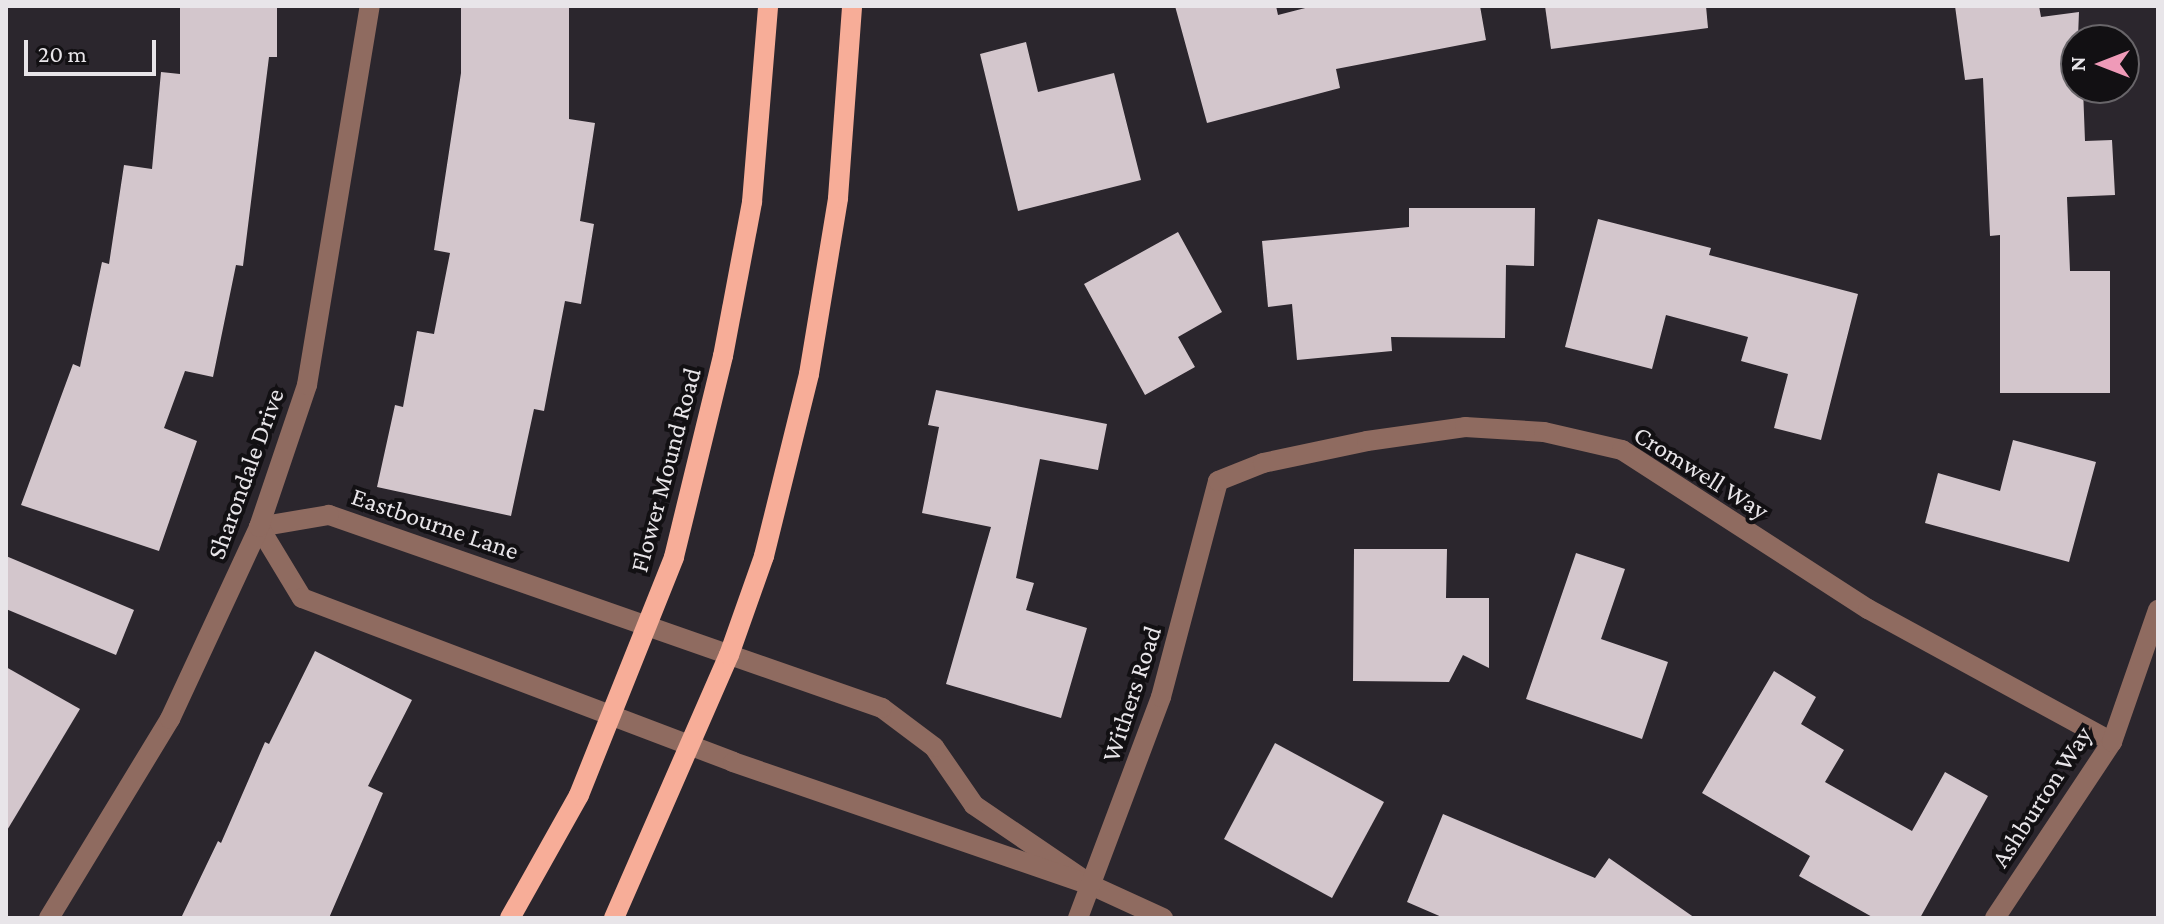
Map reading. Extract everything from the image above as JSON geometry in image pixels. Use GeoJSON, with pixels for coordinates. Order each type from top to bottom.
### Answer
{"type":"FeatureCollection","features":[{"type":"Feature","properties":{"kind":"main road","name":"Flower Mound Road"},"geometry":{"type":"LineString","coordinates":[[510,918],[579,795],[674,557],[723,356],[752,202],[768,6]]}},
{"type":"Feature","properties":{"kind":"main road"},"geometry":{"type":"LineString","coordinates":[[614,918],[729,655],[764,556],[809,374],[838,198],[852,6]]}},
{"type":"Feature","properties":{"kind":"street","name":"Sharondale Drive"},"geometry":{"type":"LineString","coordinates":[[49,918],[170,719],[259,527],[307,385],[370,6]]}},
{"type":"Feature","properties":{"kind":"street","name":"Cromwell Way"},"geometry":{"type":"LineString","coordinates":[[1218,481],[1263,463],[1465,427],[1544,432],[1622,450],[1868,609],[2112,742]]}},
{"type":"Feature","properties":{"kind":"street","name":"Withers Road"},"geometry":{"type":"LineString","coordinates":[[1078,918],[1093,886],[1161,697],[1218,481]]}},
{"type":"Feature","properties":{"kind":"street","name":"Eastbourne Lane"},"geometry":{"type":"LineString","coordinates":[[1093,886],[974,805],[934,747],[882,708],[329,515],[259,527],[302,598],[690,744],[1093,886],[1163,918]]}},
{"type":"Feature","properties":{"kind":"street","name":"Ashburton Way"},"geometry":{"type":"LineString","coordinates":[[1995,918],[2112,742],[2158,610]]}},
{"type":"Feature","properties":{"kind":"building"},"geometry":{"type":"Polygon","coordinates":[[[180,6],[277,6],[277,57],[269,57],[243,266],[236,265],[213,377],[185,371],[164,428],[197,441],[159,551],[21,505],[73,364],[80,367],[102,262],[109,264],[124,165],[152,169],[161,72],[180,74],[180,6]]]}},
{"type":"Feature","properties":{"kind":"building"},"geometry":{"type":"Polygon","coordinates":[[[461,6],[569,6],[569,119],[595,123],[580,221],[594,224],[581,304],[565,301],[544,411],[534,409],[511,516],[377,487],[395,405],[403,407],[417,331],[434,334],[450,253],[434,250],[461,73],[461,6]]]}},
{"type":"Feature","properties":{"kind":"building"},"geometry":{"type":"Polygon","coordinates":[[[1175,6],[1276,6],[1278,15],[1313,6],[1480,6],[1486,40],[1336,69],[1340,88],[1207,123],[1175,6]]]}},
{"type":"Feature","properties":{"kind":"building"},"geometry":{"type":"Polygon","coordinates":[[[1545,6],[1706,6],[1708,28],[1551,49],[1545,6]]]}},
{"type":"Feature","properties":{"kind":"building"},"geometry":{"type":"Polygon","coordinates":[[[1955,6],[2039,6],[2041,17],[2079,12],[2079,24],[2060,24],[2060,104],[2084,104],[2085,141],[2112,140],[2115,195],[2067,197],[2070,271],[2110,271],[2110,393],[2000,393],[2000,235],[1990,236],[1983,78],[1965,80],[1955,6]]]}},
{"type":"Feature","properties":{"kind":"building"},"geometry":{"type":"Polygon","coordinates":[[[1026,42],[1038,92],[1114,73],[1141,180],[1018,211],[980,54],[1026,42]]]}},
{"type":"Feature","properties":{"kind":"building"},"geometry":{"type":"Polygon","coordinates":[[[1409,208],[1535,208],[1534,266],[1506,265],[1505,338],[1391,337],[1392,351],[1297,360],[1292,304],[1268,307],[1262,241],[1409,227],[1409,208]]]}},
{"type":"Feature","properties":{"kind":"building"},"geometry":{"type":"Polygon","coordinates":[[[1598,219],[1711,248],[1709,255],[1858,294],[1821,440],[1774,428],[1788,374],[1741,361],[1748,337],[1666,315],[1652,369],[1565,347],[1598,219]]]}},
{"type":"Feature","properties":{"kind":"building"},"geometry":{"type":"Polygon","coordinates":[[[1178,232],[1222,312],[1178,337],[1195,367],[1145,395],[1084,284],[1178,232]]]}},
{"type":"Feature","properties":{"kind":"building"},"geometry":{"type":"Polygon","coordinates":[[[936,390],[1107,424],[1098,470],[1040,459],[1016,578],[1034,583],[1026,610],[1087,628],[1061,718],[946,684],[991,527],[922,513],[939,427],[928,425],[936,390]]]}},
{"type":"Feature","properties":{"kind":"building"},"geometry":{"type":"Polygon","coordinates":[[[2013,440],[2096,462],[2069,562],[1925,523],[1938,473],[2000,491],[2013,440]]]}},
{"type":"Feature","properties":{"kind":"building"},"geometry":{"type":"Polygon","coordinates":[[[1354,549],[1447,549],[1446,598],[1489,598],[1489,668],[1463,655],[1449,682],[1353,681],[1354,549]]]}},
{"type":"Feature","properties":{"kind":"building"},"geometry":{"type":"Polygon","coordinates":[[[1576,553],[1625,569],[1601,639],[1668,662],[1642,739],[1526,699],[1576,553]]]}},
{"type":"Feature","properties":{"kind":"building"},"geometry":{"type":"Polygon","coordinates":[[[6,556],[134,610],[116,655],[6,609],[6,556]]]}},
{"type":"Feature","properties":{"kind":"building"},"geometry":{"type":"Polygon","coordinates":[[[315,651],[412,700],[368,786],[383,793],[329,918],[181,918],[218,841],[221,843],[265,742],[269,744],[315,651]]]}},
{"type":"Feature","properties":{"kind":"building"},"geometry":{"type":"Polygon","coordinates":[[[6,667],[80,709],[6,832],[6,667]]]}},
{"type":"Feature","properties":{"kind":"building"},"geometry":{"type":"Polygon","coordinates":[[[1774,671],[1816,697],[1801,724],[1844,750],[1825,782],[1912,831],[1945,772],[1988,796],[1920,918],[1874,918],[1799,876],[1810,856],[1702,793],[1774,671]]]}},
{"type":"Feature","properties":{"kind":"building"},"geometry":{"type":"Polygon","coordinates":[[[1275,743],[1384,802],[1332,898],[1224,839],[1275,743]]]}},
{"type":"Feature","properties":{"kind":"building"},"geometry":{"type":"Polygon","coordinates":[[[1443,814],[1595,878],[1609,858],[1695,918],[1444,918],[1407,902],[1443,814]]]}}]}
